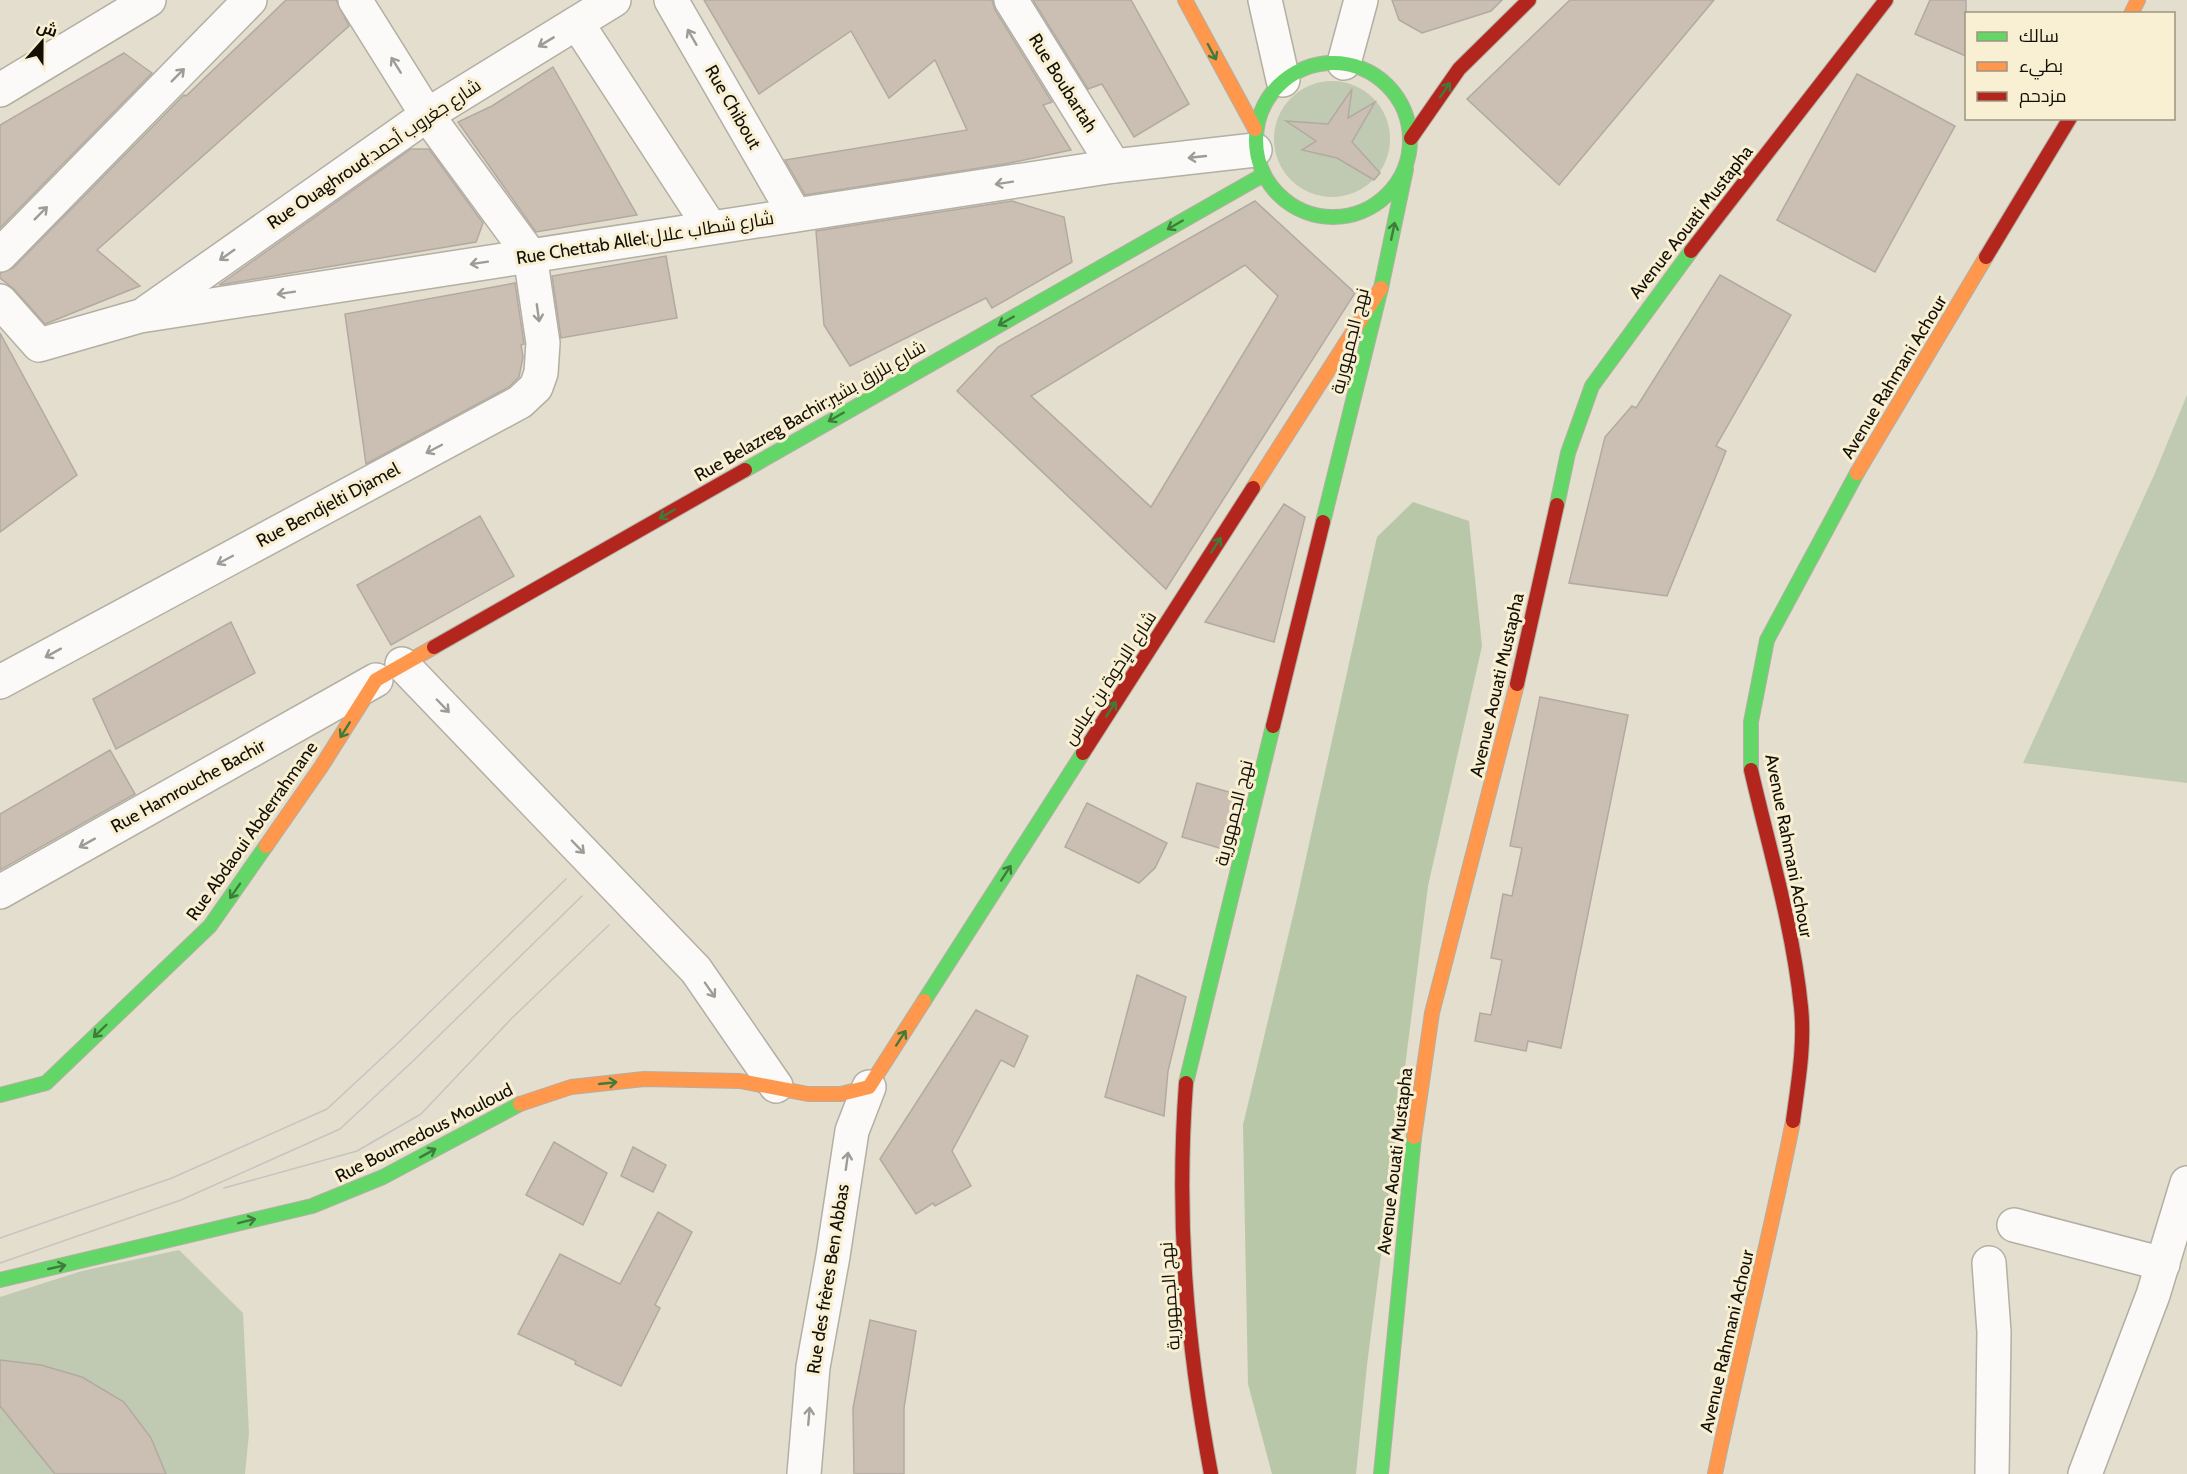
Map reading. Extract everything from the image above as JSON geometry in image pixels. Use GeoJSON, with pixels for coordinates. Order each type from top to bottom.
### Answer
{"type":"FeatureCollection","features":[{"type":"Feature","properties":{"kind":"street"},"geometry":{"type":"LineString","coordinates":[[0,90],[104,15],[149,0]]}},
{"type":"Feature","properties":{"kind":"street"},"geometry":{"type":"LineString","coordinates":[[0,255],[250,0]]}},
{"type":"Feature","properties":{"kind":"street"},"geometry":{"type":"LineString","coordinates":[[355,0],[427,115],[530,255]]}},
{"type":"Feature","properties":{"kind":"street","name":"Rue Ouaghroud;شارع جغروب أحمد"},"geometry":{"type":"LineString","coordinates":[[140,316],[427,115],[614,0]]}},
{"type":"Feature","properties":{"kind":"street","name":"Rue Chibout"},"geometry":{"type":"LineString","coordinates":[[671,0],[795,215]]}},
{"type":"Feature","properties":{"kind":"street","name":"Rue Boubartah"},"geometry":{"type":"LineString","coordinates":[[1011,0],[1114,166]]}},
{"type":"Feature","properties":{"kind":"street"},"geometry":{"type":"LineString","coordinates":[[1185,0],[1278,196],[1299,210],[1324,218],[1341,217],[1373,207],[1393,190],[1406,169],[1411,138],[1405,111],[1391,88],[1370,72],[1344,63],[1322,63],[1301,69],[1283,80],[1270,94],[1260,111],[1258,152]]}},
{"type":"Feature","properties":{"kind":"street"},"geometry":{"type":"LineString","coordinates":[[1265,0],[1283,80]]}},
{"type":"Feature","properties":{"kind":"street"},"geometry":{"type":"LineString","coordinates":[[1344,63],[1361,0]]}},
{"type":"Feature","properties":{"kind":"street"},"geometry":{"type":"LineString","coordinates":[[1411,138],[1459,69],[1529,0]]}},
{"type":"Feature","properties":{"kind":"street","name":"Avenue Aouati Mustapha"},"geometry":{"type":"LineString","coordinates":[[1382,1474],[1410,1165],[1432,1013],[1512,708],[1568,453],[1592,386],[1649,305],[1886,0]]}},
{"type":"Feature","properties":{"kind":"street"},"geometry":{"type":"LineString","coordinates":[[577,22],[710,227]]}},
{"type":"Feature","properties":{"kind":"street","name":"Avenue Rahmani Achour"},"geometry":{"type":"LineString","coordinates":[[1715,1474],[1729,1404],[1767,1251],[1793,1121],[1802,1047],[1801,1008],[1794,959],[1751,768],[1751,722],[1767,640],[1844,495],[2069,120]]}},
{"type":"Feature","properties":{"kind":"street","name":"Rue Chettab Allel;شارع شطاب علال"},"geometry":{"type":"LineString","coordinates":[[0,301],[39,345],[140,316],[1114,166],[1258,152]]}},
{"type":"Feature","properties":{"kind":"street","name":"Rue Belazreg Bachir;شارع بلزرق بشير"},"geometry":{"type":"LineString","coordinates":[[389,672],[1258,152]]}},
{"type":"Feature","properties":{"kind":"street","name":"نهج الجمهورية"},"geometry":{"type":"LineString","coordinates":[[1211,1474],[1197,1406],[1186,1301],[1180,1169],[1186,1076],[1381,288],[1406,169]]}},
{"type":"Feature","properties":{"kind":"street","name":"Rue Bendjelti Djamel"},"geometry":{"type":"LineString","coordinates":[[0,682],[520,402],[536,387],[541,373],[543,344],[530,255]]}},
{"type":"Feature","properties":{"kind":"street","name":"شارع الإخوة بن عباس"},"geometry":{"type":"LineString","coordinates":[[869,1087],[1381,288]]}},
{"type":"Feature","properties":{"kind":"street"},"geometry":{"type":"LineString","coordinates":[[389,672],[696,970],[776,1086]]}},
{"type":"Feature","properties":{"kind":"street","name":"Rue Hamrouche Bachir"},"geometry":{"type":"LineString","coordinates":[[0,892],[389,672]]}},
{"type":"Feature","properties":{"kind":"street","name":"Rue Abdaoui Abderrahmane"},"geometry":{"type":"LineString","coordinates":[[0,1095],[46,1083],[210,926],[389,672]]}},
{"type":"Feature","properties":{"kind":"street","name":"Rue Boumedous Mouloud"},"geometry":{"type":"LineString","coordinates":[[0,1280],[340,1197],[383,1177],[510,1107],[570,1087],[644,1079],[740,1082],[776,1086],[808,1094],[830,1094],[869,1087]]}},
{"type":"Feature","properties":{"kind":"street","name":"Rue des frères Ben Abbas"},"geometry":{"type":"LineString","coordinates":[[804,1474],[813,1366],[852,1131],[869,1087]]}},
{"type":"Feature","properties":{"kind":"street"},"geometry":{"type":"LineString","coordinates":[[2085,1474],[2153,1295],[2187,1183]]}},
{"type":"Feature","properties":{"kind":"street"},"geometry":{"type":"LineString","coordinates":[[2014,1224],[2163,1264]]}},
{"type":"Feature","properties":{"kind":"street"},"geometry":{"type":"LineString","coordinates":[[1989,1263],[1994,1332],[1992,1474]]}},
{"type":"Feature","properties":{"kind":"green space"},"geometry":{"type":"Polygon","coordinates":[[[1332,81],[1354,86],[1373,98],[1385,117],[1390,139],[1385,161],[1373,180],[1354,192],[1332,197],[1310,192],[1291,180],[1279,161],[1274,139],[1279,117],[1291,98],[1310,86],[1332,81]]]}},
{"type":"Feature","properties":{"kind":"green space"},"geometry":{"type":"Polygon","coordinates":[[[2187,395],[2187,783],[2023,763],[2155,473],[2187,395]]]}},
{"type":"Feature","properties":{"kind":"green space"},"geometry":{"type":"Polygon","coordinates":[[[1413,502],[1469,521],[1482,646],[1428,886],[1367,1365],[1356,1474],[1272,1474],[1248,1384],[1243,1125],[1296,903],[1377,537],[1413,502]]]}},
{"type":"Feature","properties":{"kind":"green space"},"geometry":{"type":"Polygon","coordinates":[[[179,1250],[243,1313],[249,1433],[245,1474],[0,1474],[0,1297],[82,1271],[179,1250]]]}},
{"type":"Feature","properties":{"kind":"building"},"geometry":{"type":"Polygon","coordinates":[[[286,0],[336,0],[349,26],[97,250],[140,286],[45,324],[14,289],[0,278],[0,273],[13,268],[184,95],[186,96],[286,0]]]}},
{"type":"Feature","properties":{"kind":"building"},"geometry":{"type":"Polygon","coordinates":[[[704,0],[992,0],[995,10],[1052,102],[1043,105],[1071,150],[1005,164],[805,195],[785,160],[967,130],[935,60],[889,98],[851,31],[759,94],[704,0]]]}},
{"type":"Feature","properties":{"kind":"building"},"geometry":{"type":"Polygon","coordinates":[[[1033,0],[1131,0],[1189,104],[1134,137],[1102,84],[1088,89],[1033,0]]]}},
{"type":"Feature","properties":{"kind":"building"},"geometry":{"type":"Polygon","coordinates":[[[1392,0],[1502,0],[1491,11],[1422,33],[1399,20],[1392,0]]]}},
{"type":"Feature","properties":{"kind":"building"},"geometry":{"type":"Polygon","coordinates":[[[1570,0],[1714,0],[1559,185],[1467,99],[1570,0]]]}},
{"type":"Feature","properties":{"kind":"building"},"geometry":{"type":"Polygon","coordinates":[[[1930,0],[1966,0],[1965,56],[1915,34],[1930,0]]]}},
{"type":"Feature","properties":{"kind":"building"},"geometry":{"type":"Polygon","coordinates":[[[124,53],[152,73],[0,228],[0,125],[124,53]]]}},
{"type":"Feature","properties":{"kind":"building"},"geometry":{"type":"Polygon","coordinates":[[[553,67],[637,215],[536,232],[458,122],[492,106],[553,67]]]}},
{"type":"Feature","properties":{"kind":"building"},"geometry":{"type":"Polygon","coordinates":[[[1857,74],[1955,126],[1875,272],[1777,220],[1857,74]]]}},
{"type":"Feature","properties":{"kind":"building"},"geometry":{"type":"Polygon","coordinates":[[[1352,89],[1348,118],[1375,102],[1352,142],[1380,173],[1374,180],[1337,158],[1302,150],[1316,141],[1286,121],[1328,124],[1352,89]]]}},
{"type":"Feature","properties":{"kind":"building"},"geometry":{"type":"Polygon","coordinates":[[[411,149],[429,149],[483,223],[476,242],[219,285],[411,149]]]}},
{"type":"Feature","properties":{"kind":"building"},"geometry":{"type":"Polygon","coordinates":[[[1012,201],[1064,217],[1072,262],[992,308],[986,298],[850,366],[824,325],[816,231],[1012,201]]]}},
{"type":"Feature","properties":{"kind":"building"},"geometry":{"type":"Polygon","coordinates":[[[1255,201],[1355,293],[1166,589],[957,391],[998,347],[1255,201]],[[1245,265],[1031,396],[1151,507],[1278,296],[1245,265]]]}},
{"type":"Feature","properties":{"kind":"building"},"geometry":{"type":"Polygon","coordinates":[[[666,256],[677,318],[561,338],[552,276],[666,256]]]}},
{"type":"Feature","properties":{"kind":"building"},"geometry":{"type":"Polygon","coordinates":[[[1720,275],[1791,315],[1716,446],[1726,451],[1667,596],[1569,583],[1605,437],[1632,406],[1636,408],[1720,275]]]}},
{"type":"Feature","properties":{"kind":"building"},"geometry":{"type":"Polygon","coordinates":[[[515,283],[524,344],[521,345],[523,357],[519,377],[509,387],[366,464],[345,314],[515,283]]]}},
{"type":"Feature","properties":{"kind":"building"},"geometry":{"type":"Polygon","coordinates":[[[0,333],[77,475],[0,532],[0,333]]]}},
{"type":"Feature","properties":{"kind":"building"},"geometry":{"type":"Polygon","coordinates":[[[1284,504],[1305,517],[1274,642],[1205,622],[1284,504]]]}},
{"type":"Feature","properties":{"kind":"building"},"geometry":{"type":"Polygon","coordinates":[[[480,516],[514,576],[391,645],[357,585],[480,516]]]}},
{"type":"Feature","properties":{"kind":"building"},"geometry":{"type":"Polygon","coordinates":[[[231,622],[255,673],[116,749],[93,699],[231,622]]]}},
{"type":"Feature","properties":{"kind":"building"},"geometry":{"type":"Polygon","coordinates":[[[1540,697],[1628,715],[1561,1048],[1528,1041],[1526,1051],[1475,1041],[1480,1013],[1491,1015],[1502,960],[1491,958],[1503,894],[1512,896],[1522,848],[1510,846],[1540,697]]]}},
{"type":"Feature","properties":{"kind":"building"},"geometry":{"type":"Polygon","coordinates":[[[110,750],[135,794],[0,870],[0,814],[110,750]]]}},
{"type":"Feature","properties":{"kind":"building"},"geometry":{"type":"Polygon","coordinates":[[[1197,783],[1236,794],[1223,849],[1182,837],[1197,783]]]}},
{"type":"Feature","properties":{"kind":"building"},"geometry":{"type":"Polygon","coordinates":[[[1087,803],[1167,843],[1155,868],[1139,883],[1065,847],[1087,803]]]}},
{"type":"Feature","properties":{"kind":"building"},"geometry":{"type":"Polygon","coordinates":[[[1137,975],[1186,997],[1168,1071],[1164,1116],[1105,1097],[1137,975]]]}},
{"type":"Feature","properties":{"kind":"building"},"geometry":{"type":"Polygon","coordinates":[[[976,1010],[1028,1036],[1014,1067],[1001,1060],[952,1151],[971,1186],[935,1206],[933,1203],[916,1214],[880,1159],[976,1010]]]}},
{"type":"Feature","properties":{"kind":"building"},"geometry":{"type":"Polygon","coordinates":[[[554,1142],[607,1173],[583,1225],[526,1195],[554,1142]]]}},
{"type":"Feature","properties":{"kind":"building"},"geometry":{"type":"Polygon","coordinates":[[[633,1147],[666,1165],[653,1192],[621,1176],[633,1147]]]}},
{"type":"Feature","properties":{"kind":"building"},"geometry":{"type":"Polygon","coordinates":[[[658,1212],[692,1232],[655,1305],[660,1308],[621,1386],[575,1364],[576,1361],[518,1334],[560,1254],[620,1284],[658,1212]]]}},
{"type":"Feature","properties":{"kind":"building"},"geometry":{"type":"Polygon","coordinates":[[[870,1320],[916,1331],[904,1408],[904,1474],[854,1474],[853,1408],[870,1320]]]}},
{"type":"Feature","properties":{"kind":"building"},"geometry":{"type":"Polygon","coordinates":[[[0,1360],[41,1365],[82,1377],[124,1402],[151,1438],[166,1474],[55,1474],[0,1406],[0,1360]]]}},
{"type":"Feature","properties":{"kind":"tram line"},"geometry":{"type":"LineString","coordinates":[[0,1238],[172,1178],[327,1109],[566,879]]}},
{"type":"Feature","properties":{"kind":"tram line"},"geometry":{"type":"LineString","coordinates":[[0,1263],[181,1200],[340,1129],[582,896]]}},
{"type":"Feature","properties":{"kind":"tram line"},"geometry":{"type":"LineString","coordinates":[[224,1188],[357,1151],[421,1114],[512,1018],[609,925]]}},
{"type":"Feature","properties":{"kind":"traffic: fast"},"geometry":{"type":"LineString","coordinates":[[1333,63],[1363,68],[1388,85],[1405,110],[1410,140],[1405,170],[1388,195],[1363,212],[1333,217],[1303,212],[1278,195],[1261,170],[1256,140],[1261,110],[1278,85],[1303,68],[1333,63]]}},
{"type":"Feature","properties":{"kind":"traffic: fast"},"geometry":{"type":"LineString","coordinates":[[1323,522],[1381,288],[1406,169]]}},
{"type":"Feature","properties":{"kind":"traffic: fast"},"geometry":{"type":"LineString","coordinates":[[745,470],[1263,175]]}},
{"type":"Feature","properties":{"kind":"traffic: fast"},"geometry":{"type":"LineString","coordinates":[[1557,505],[1568,453],[1592,386],[1691,251]]}},
{"type":"Feature","properties":{"kind":"traffic: fast"},"geometry":{"type":"LineString","coordinates":[[1751,770],[1751,722],[1767,640],[1857,473]]}},
{"type":"Feature","properties":{"kind":"traffic: fast"},"geometry":{"type":"LineString","coordinates":[[1186,1083],[1273,726]]}},
{"type":"Feature","properties":{"kind":"traffic: fast"},"geometry":{"type":"LineString","coordinates":[[924,1001],[1083,753]]}},
{"type":"Feature","properties":{"kind":"traffic: fast"},"geometry":{"type":"LineString","coordinates":[[0,1095],[46,1083],[210,926],[266,846]]}},
{"type":"Feature","properties":{"kind":"traffic: fast"},"geometry":{"type":"LineString","coordinates":[[0,1280],[312,1206],[383,1177],[520,1104]]}},
{"type":"Feature","properties":{"kind":"traffic: fast"},"geometry":{"type":"LineString","coordinates":[[1381,1474],[1414,1137]]}},
{"type":"Feature","properties":{"kind":"traffic: slow"},"geometry":{"type":"LineString","coordinates":[[1185,0],[1255,129]]}},
{"type":"Feature","properties":{"kind":"traffic: slow"},"geometry":{"type":"LineString","coordinates":[[2132,12],[2138,0]]}},
{"type":"Feature","properties":{"kind":"traffic: slow"},"geometry":{"type":"LineString","coordinates":[[1857,473],[1986,257]]}},
{"type":"Feature","properties":{"kind":"traffic: slow"},"geometry":{"type":"LineString","coordinates":[[1253,488],[1381,288]]}},
{"type":"Feature","properties":{"kind":"traffic: slow"},"geometry":{"type":"LineString","coordinates":[[266,846],[321,767],[376,680],[434,647]]}},
{"type":"Feature","properties":{"kind":"traffic: slow"},"geometry":{"type":"LineString","coordinates":[[1414,1137],[1432,1013],[1517,684]]}},
{"type":"Feature","properties":{"kind":"traffic: slow"},"geometry":{"type":"LineString","coordinates":[[520,1104],[571,1087],[644,1079],[740,1081],[808,1094],[841,1094],[869,1087],[924,1001]]}},
{"type":"Feature","properties":{"kind":"traffic: slow"},"geometry":{"type":"LineString","coordinates":[[1715,1474],[1793,1121]]}},
{"type":"Feature","properties":{"kind":"traffic: jam"},"geometry":{"type":"LineString","coordinates":[[1411,138],[1459,69],[1529,0]]}},
{"type":"Feature","properties":{"kind":"traffic: jam"},"geometry":{"type":"LineString","coordinates":[[1691,251],[1886,0]]}},
{"type":"Feature","properties":{"kind":"traffic: jam"},"geometry":{"type":"LineString","coordinates":[[1986,257],[2069,120]]}},
{"type":"Feature","properties":{"kind":"traffic: jam"},"geometry":{"type":"LineString","coordinates":[[434,647],[745,470]]}},
{"type":"Feature","properties":{"kind":"traffic: jam"},"geometry":{"type":"LineString","coordinates":[[1083,753],[1253,488]]}},
{"type":"Feature","properties":{"kind":"traffic: jam"},"geometry":{"type":"LineString","coordinates":[[1517,684],[1557,505]]}},
{"type":"Feature","properties":{"kind":"traffic: jam"},"geometry":{"type":"LineString","coordinates":[[1273,726],[1323,522]]}},
{"type":"Feature","properties":{"kind":"traffic: jam"},"geometry":{"type":"LineString","coordinates":[[1751,770],[1780,888],[1801,1007],[1802,1050],[1793,1121]]}},
{"type":"Feature","properties":{"kind":"traffic: jam"},"geometry":{"type":"LineString","coordinates":[[1186,1083],[1182,1183],[1185,1279],[1195,1376],[1211,1474]]}}]}
